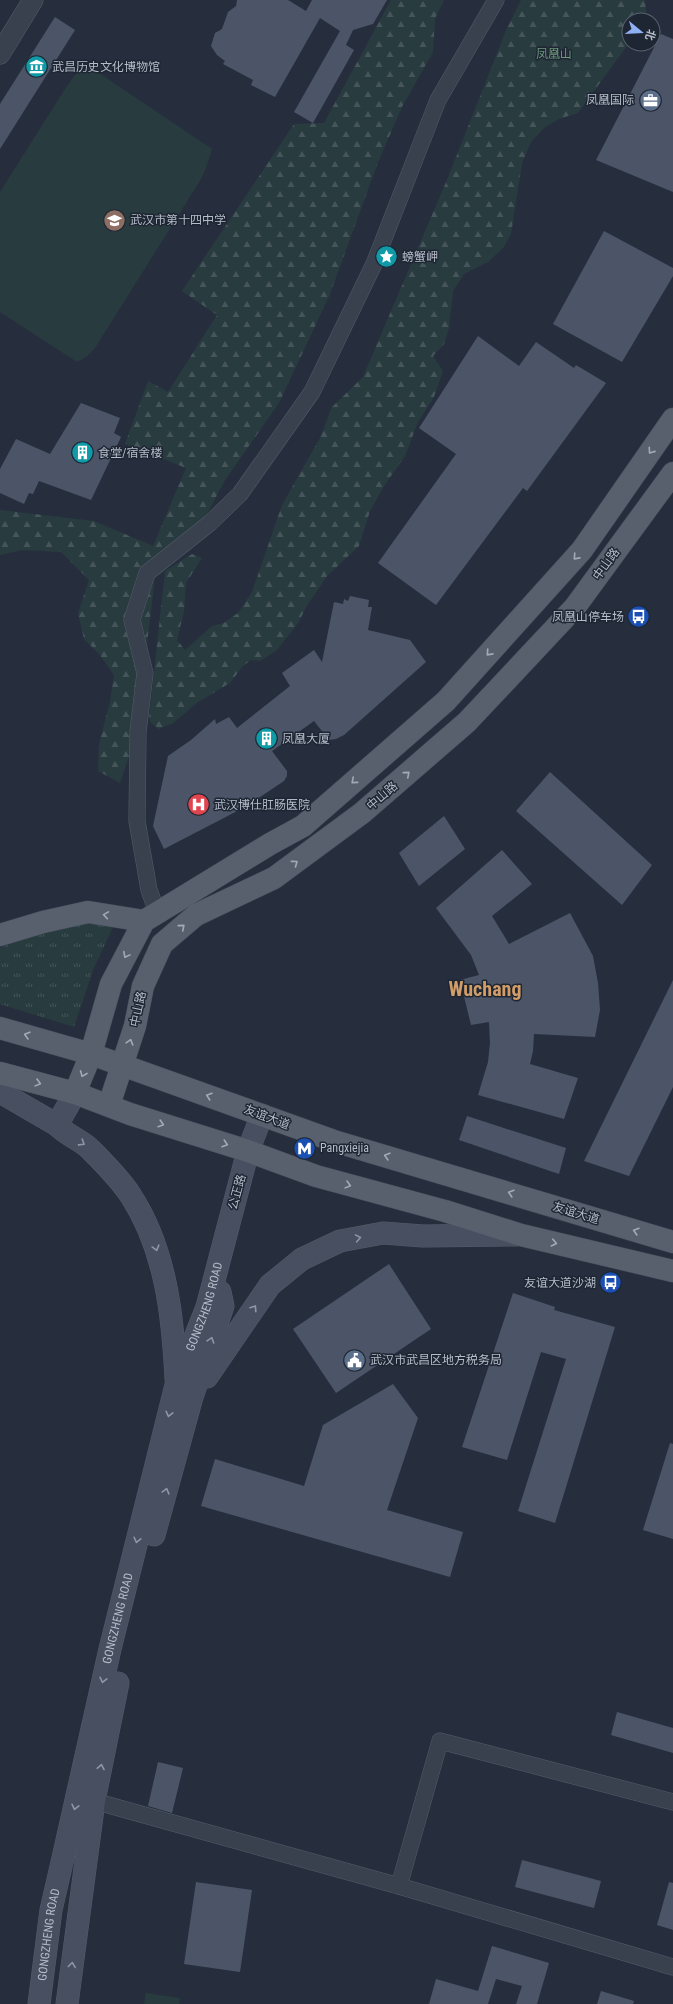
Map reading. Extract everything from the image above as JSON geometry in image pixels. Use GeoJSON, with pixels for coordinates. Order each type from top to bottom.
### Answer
{"type":"FeatureCollection","features":[{"type":"Feature","properties":{"kind":"main road"},"geometry":{"type":"LineString","coordinates":[[57,1125],[75,1093],[91,1054],[111,984],[151,916],[270,844],[303,826],[446,701],[582,550],[673,419]]}},
{"type":"Feature","properties":{"kind":"main road","name":"中山路"},"geometry":{"type":"LineString","coordinates":[[109,1105],[135,1026],[143,986],[162,944],[196,915],[274,878],[362,813],[467,722],[575,607],[673,473]]}},
{"type":"Feature","properties":{"kind":"main road"},"geometry":{"type":"LineString","coordinates":[[0,936],[43,922],[88,912],[151,916]]}},
{"type":"Feature","properties":{"kind":"main road","name":"友谊大道"},"geometry":{"type":"LineString","coordinates":[[0,1028],[91,1054],[336,1142],[673,1242]]}},
{"type":"Feature","properties":{"kind":"main road"},"geometry":{"type":"LineString","coordinates":[[0,1073],[75,1093],[130,1114],[248,1151],[316,1176],[445,1211],[520,1235],[673,1271]]}},
{"type":"Feature","properties":{"kind":"main road"},"geometry":{"type":"LineString","coordinates":[[0,1092],[57,1125],[63,1131],[90,1148],[131,1196],[153,1237],[169,1298],[184,1391]]}},
{"type":"Feature","properties":{"kind":"main road","name":"公正路"},"geometry":{"type":"LineString","coordinates":[[216,1271],[248,1151],[262,1115]]}},
{"type":"Feature","properties":{"kind":"main road"},"geometry":{"type":"LineString","coordinates":[[184,1391],[270,1285],[302,1259],[340,1241],[383,1233],[423,1236],[520,1235]]}},
{"type":"Feature","properties":{"kind":"main road","name":"GONGZHENG ROAD"},"geometry":{"type":"LineString","coordinates":[[39,2004],[52,1910],[61,1865],[110,1649],[184,1391],[223,1306],[216,1271]]}},
{"type":"Feature","properties":{"kind":"main road","name":"GONGZHENG ROAD"},"geometry":{"type":"LineString","coordinates":[[67,2004],[94,1801],[114,1702],[184,1391]]}},
{"type":"Feature","properties":{"kind":"street"},"geometry":{"type":"LineString","coordinates":[[0,54],[33,0]]}},
{"type":"Feature","properties":{"kind":"street"},"geometry":{"type":"LineString","coordinates":[[151,916],[137,821],[138,732],[145,674],[132,620],[147,573],[210,523],[240,494],[312,392],[374,264],[438,100],[496,0]]}},
{"type":"Feature","properties":{"kind":"street"},"geometry":{"type":"LineString","coordinates":[[399,1886],[440,1741],[673,1802]]}},
{"type":"Feature","properties":{"kind":"street"},"geometry":{"type":"LineString","coordinates":[[94,1801],[399,1886],[673,1967]]}},
{"type":"Feature","properties":{"kind":"green space"},"geometry":{"type":"Polygon","coordinates":[[[391,0],[444,0],[435,19],[433,52],[403,105],[378,162],[330,294],[279,403],[225,480],[204,520],[155,577],[136,735],[120,783],[98,771],[99,744],[110,702],[114,675],[100,655],[84,639],[78,613],[89,580],[61,552],[22,550],[0,555],[0,510],[94,521],[153,546],[186,468],[125,444],[148,381],[168,392],[217,315],[182,291],[294,124],[324,123],[391,0]]]}},
{"type":"Feature","properties":{"kind":"green space","name":"凤凰山"},"geometry":{"type":"Polygon","coordinates":[[[521,0],[645,0],[646,12],[621,12],[621,52],[622,52],[578,113],[559,119],[544,128],[531,142],[522,163],[511,234],[504,247],[488,262],[464,274],[453,291],[449,328],[444,344],[433,356],[443,371],[434,397],[418,422],[405,456],[384,486],[370,511],[359,546],[327,576],[306,607],[299,622],[276,651],[260,661],[251,660],[243,666],[230,683],[198,702],[173,723],[159,729],[151,723],[149,719],[165,571],[192,554],[202,558],[186,583],[184,611],[177,640],[185,650],[212,626],[224,623],[238,613],[252,592],[282,505],[320,438],[332,407],[363,377],[449,175],[507,28],[521,0]]]}},
{"type":"Feature","properties":{"kind":"green space"},"geometry":{"type":"Polygon","coordinates":[[[87,65],[212,149],[201,179],[95,348],[86,357],[77,362],[0,312],[0,192],[65,89],[75,75],[87,65]]]}},
{"type":"Feature","properties":{"kind":"green space"},"geometry":{"type":"Polygon","coordinates":[[[101,917],[114,925],[93,970],[74,1027],[0,1004],[0,948],[28,937],[101,917]]]}},
{"type":"Feature","properties":{"kind":"green space"},"geometry":{"type":"Polygon","coordinates":[[[146,1993],[180,1998],[179,2004],[144,2004],[146,1993]]]}},
{"type":"Feature","properties":{"kind":"building"},"geometry":{"type":"Polygon","coordinates":[[[237,0],[288,0],[306,11],[312,0],[387,0],[373,24],[353,30],[346,45],[354,50],[313,123],[294,112],[340,31],[320,18],[275,97],[251,85],[253,80],[223,64],[225,61],[217,55],[211,46],[215,33],[222,29],[228,12],[236,6],[237,0]]]}},
{"type":"Feature","properties":{"kind":"building","name":"武昌历史文化博物馆"},"geometry":{"type":"Polygon","coordinates":[[[55,17],[75,30],[0,149],[0,104],[55,17]]]}},
{"type":"Feature","properties":{"kind":"building","name":"凤凰国际"},"geometry":{"type":"Polygon","coordinates":[[[661,34],[673,39],[673,192],[596,160],[652,52],[661,52],[661,34]]]}},
{"type":"Feature","properties":{"kind":"building"},"geometry":{"type":"Polygon","coordinates":[[[604,231],[673,268],[673,276],[622,362],[553,324],[604,231]]]}},
{"type":"Feature","properties":{"kind":"building"},"geometry":{"type":"Polygon","coordinates":[[[478,336],[519,366],[536,342],[574,368],[576,365],[606,383],[527,491],[523,488],[436,605],[378,563],[456,454],[419,428],[478,336]]]}},
{"type":"Feature","properties":{"kind":"building","name":"食堂/宿舍楼"},"geometry":{"type":"Polygon","coordinates":[[[81,403],[120,418],[114,433],[121,437],[91,500],[39,481],[33,494],[29,493],[24,504],[0,493],[0,469],[16,439],[50,454],[81,403]]]}},
{"type":"Feature","properties":{"kind":"building","name":"凤凰大厦"},"geometry":{"type":"Polygon","coordinates":[[[350,596],[369,600],[368,607],[372,607],[368,630],[410,640],[426,662],[344,735],[336,739],[329,740],[314,721],[272,751],[287,771],[287,776],[284,781],[245,807],[164,849],[153,826],[168,756],[191,740],[215,719],[216,724],[229,717],[237,728],[290,686],[282,673],[314,650],[322,662],[334,602],[343,604],[344,599],[348,601],[350,596]]]}},
{"type":"Feature","properties":{"kind":"building"},"geometry":{"type":"Polygon","coordinates":[[[550,772],[652,865],[622,905],[516,811],[550,772]]]}},
{"type":"Feature","properties":{"kind":"building"},"geometry":{"type":"Polygon","coordinates":[[[444,816],[465,849],[419,886],[399,853],[444,816]]]}},
{"type":"Feature","properties":{"kind":"building"},"geometry":{"type":"Polygon","coordinates":[[[502,850],[532,884],[492,916],[509,944],[570,913],[593,956],[598,983],[600,1010],[595,1037],[534,1034],[533,1051],[530,1064],[578,1078],[564,1119],[478,1095],[488,1062],[490,1043],[489,1022],[471,1025],[460,980],[479,975],[471,955],[436,908],[502,850]]]}},
{"type":"Feature","properties":{"kind":"building"},"geometry":{"type":"Polygon","coordinates":[[[673,980],[673,1087],[629,1176],[584,1161],[673,980]]]}},
{"type":"Feature","properties":{"kind":"building"},"geometry":{"type":"Polygon","coordinates":[[[467,1116],[566,1148],[559,1174],[459,1140],[467,1116]]]}},
{"type":"Feature","properties":{"kind":"building","name":"武汉市武昌区地方税务局"},"geometry":{"type":"Polygon","coordinates":[[[389,1264],[431,1329],[336,1393],[293,1329],[389,1264]]]}},
{"type":"Feature","properties":{"kind":"building"},"geometry":{"type":"Polygon","coordinates":[[[513,1293],[555,1307],[554,1310],[615,1327],[555,1523],[518,1511],[566,1359],[541,1352],[507,1460],[462,1447],[513,1293]]]}},
{"type":"Feature","properties":{"kind":"building"},"geometry":{"type":"Polygon","coordinates":[[[393,1384],[418,1418],[387,1510],[463,1532],[450,1577],[201,1506],[215,1459],[304,1486],[323,1425],[393,1384]]]}},
{"type":"Feature","properties":{"kind":"building"},"geometry":{"type":"Polygon","coordinates":[[[670,1443],[673,1444],[673,1539],[643,1530],[670,1443]]]}},
{"type":"Feature","properties":{"kind":"building"},"geometry":{"type":"Polygon","coordinates":[[[617,1712],[673,1728],[673,1753],[611,1735],[617,1712]]]}},
{"type":"Feature","properties":{"kind":"building"},"geometry":{"type":"Polygon","coordinates":[[[158,1762],[183,1768],[172,1813],[148,1806],[158,1762]]]}},
{"type":"Feature","properties":{"kind":"building"},"geometry":{"type":"Polygon","coordinates":[[[522,1860],[601,1881],[594,1908],[515,1887],[522,1860]]]}},
{"type":"Feature","properties":{"kind":"building"},"geometry":{"type":"Polygon","coordinates":[[[196,1882],[252,1890],[240,1972],[184,1964],[196,1882]]]}},
{"type":"Feature","properties":{"kind":"building"},"geometry":{"type":"Polygon","coordinates":[[[669,1882],[673,1883],[673,1930],[657,1925],[669,1882]]]}},
{"type":"Feature","properties":{"kind":"building"},"geometry":{"type":"Polygon","coordinates":[[[492,1946],[549,1963],[537,2004],[516,2004],[522,1986],[496,1979],[488,2004],[429,2004],[436,1979],[478,1991],[492,1946]]]}},
{"type":"Feature","properties":{"kind":"building"},"geometry":{"type":"Polygon","coordinates":[[[601,1991],[634,2001],[633,2004],[597,2004],[601,1991]]]}},
{"type":"Feature","properties":{"kind":"place","name":"武昌历史文化博物馆"},"geometry":{"type":"Point","coordinates":[37,67]}},
{"type":"Feature","properties":{"kind":"place","name":"凤凰国际"},"geometry":{"type":"Point","coordinates":[650,100]}},
{"type":"Feature","properties":{"kind":"place","name":"武汉市第十四中学"},"geometry":{"type":"Point","coordinates":[115,220]}},
{"type":"Feature","properties":{"kind":"place","name":"螃蟹岬"},"geometry":{"type":"Point","coordinates":[386,257]}},
{"type":"Feature","properties":{"kind":"place","name":"食堂/宿舍楼"},"geometry":{"type":"Point","coordinates":[82,453]}},
{"type":"Feature","properties":{"kind":"place","name":"凤凰山停车场"},"geometry":{"type":"Point","coordinates":[639,617]}},
{"type":"Feature","properties":{"kind":"place","name":"凤凰大厦"},"geometry":{"type":"Point","coordinates":[267,739]}},
{"type":"Feature","properties":{"kind":"place","name":"武汉博仕肛肠医院"},"geometry":{"type":"Point","coordinates":[199,805]}},
{"type":"Feature","properties":{"kind":"place","name":"Pangxiejia"},"geometry":{"type":"Point","coordinates":[305,1148]}},
{"type":"Feature","properties":{"kind":"place","name":"友谊大道沙湖"},"geometry":{"type":"Point","coordinates":[611,1283]}},
{"type":"Feature","properties":{"kind":"place","name":"武汉市武昌区地方税务局"},"geometry":{"type":"Point","coordinates":[355,1360]}},
{"type":"Feature","properties":{"kind":"district","name":"Wuchang"},"geometry":{"type":"Point","coordinates":[485,989]}}]}
